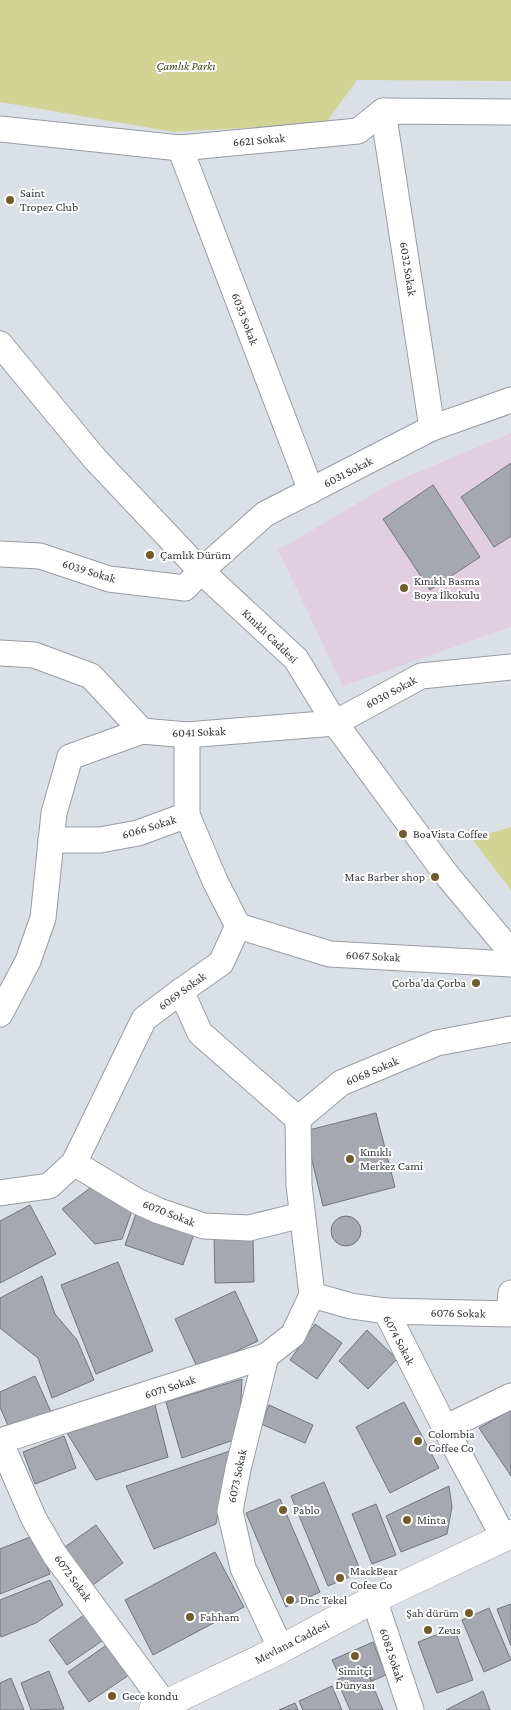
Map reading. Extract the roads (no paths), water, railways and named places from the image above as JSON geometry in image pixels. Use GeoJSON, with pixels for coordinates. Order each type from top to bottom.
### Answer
{"type":"FeatureCollection","features":[{"type":"Feature","properties":{"kind":"main road","name":"Mevlana Caddesi"},"geometry":{"type":"LineString","coordinates":[[158,1707],[280,1649],[374,1600],[507,1536]]}},
{"type":"Feature","properties":{"kind":"street"},"geometry":{"type":"LineString","coordinates":[[383,111],[511,112]]}},
{"type":"Feature","properties":{"kind":"street","name":"6621 Sokak"},"geometry":{"type":"LineString","coordinates":[[0,129],[180,148],[358,131],[383,111]]}},
{"type":"Feature","properties":{"kind":"street","name":"6032 Sokak"},"geometry":{"type":"LineString","coordinates":[[383,111],[432,428]]}},
{"type":"Feature","properties":{"kind":"street","name":"6033 Sokak"},"geometry":{"type":"LineString","coordinates":[[180,148],[311,491]]}},
{"type":"Feature","properties":{"kind":"street","name":"Kınıklı Caddesi"},"geometry":{"type":"LineString","coordinates":[[0,344],[95,460],[202,571],[296,659],[335,723],[446,874],[511,952]]}},
{"type":"Feature","properties":{"kind":"street","name":"6031 Sokak"},"geometry":{"type":"LineString","coordinates":[[202,571],[265,514],[432,428],[511,400]]}},
{"type":"Feature","properties":{"kind":"street","name":"6039 Sokak"},"geometry":{"type":"LineString","coordinates":[[0,554],[40,556],[110,579],[185,588],[202,571]]}},
{"type":"Feature","properties":{"kind":"street"},"geometry":{"type":"LineString","coordinates":[[0,654],[34,655],[91,676],[142,731],[70,757],[54,814],[42,918],[28,961],[0,1014]]}},
{"type":"Feature","properties":{"kind":"street","name":"6030 Sokak"},"geometry":{"type":"LineString","coordinates":[[335,723],[421,676],[511,667]]}},
{"type":"Feature","properties":{"kind":"street","name":"6041 Sokak"},"geometry":{"type":"LineString","coordinates":[[142,731],[186,735],[335,723]]}},
{"type":"Feature","properties":{"kind":"street"},"geometry":{"type":"LineString","coordinates":[[186,735],[187,815],[214,881],[238,926]]}},
{"type":"Feature","properties":{"kind":"street","name":"6066 Sokak"},"geometry":{"type":"LineString","coordinates":[[51,840],[100,840],[119,837],[138,833],[187,815]]}},
{"type":"Feature","properties":{"kind":"street","name":"6067 Sokak"},"geometry":{"type":"LineString","coordinates":[[238,926],[330,954],[511,964]]}},
{"type":"Feature","properties":{"kind":"street","name":"6069 Sokak"},"geometry":{"type":"LineString","coordinates":[[0,1193],[49,1186],[74,1163],[144,1019],[181,990],[221,963],[238,926]]}},
{"type":"Feature","properties":{"kind":"street"},"geometry":{"type":"LineString","coordinates":[[181,990],[200,1033],[298,1119],[299,1185],[312,1295]]}},
{"type":"Feature","properties":{"kind":"street","name":"6068 Sokak"},"geometry":{"type":"LineString","coordinates":[[298,1119],[341,1083],[437,1043],[511,1029]]}},
{"type":"Feature","properties":{"kind":"street","name":"6070 Sokak"},"geometry":{"type":"LineString","coordinates":[[74,1163],[137,1201],[159,1211],[204,1226],[249,1228],[302,1215]]}},
{"type":"Feature","properties":{"kind":"street","name":"6076 Sokak"},"geometry":{"type":"LineString","coordinates":[[386,1311],[509,1314],[511,1293]]}},
{"type":"Feature","properties":{"kind":"street","name":"6074 Sokak"},"geometry":{"type":"LineString","coordinates":[[312,1295],[351,1306],[386,1311],[445,1428],[507,1536]]}},
{"type":"Feature","properties":{"kind":"street","name":"6071 Sokak"},"geometry":{"type":"LineString","coordinates":[[0,1441],[266,1356],[293,1335],[312,1295]]}},
{"type":"Feature","properties":{"kind":"street","name":"6073 Sokak"},"geometry":{"type":"LineString","coordinates":[[266,1356],[238,1469],[230,1511],[243,1568],[280,1649]]}},
{"type":"Feature","properties":{"kind":"street"},"geometry":{"type":"LineString","coordinates":[[445,1428],[511,1396]]}},
{"type":"Feature","properties":{"kind":"street","name":"6072 Sokak"},"geometry":{"type":"LineString","coordinates":[[0,1441],[34,1519],[55,1555],[158,1707]]}},
{"type":"Feature","properties":{"kind":"street","name":"6082 Sokak"},"geometry":{"type":"LineString","coordinates":[[374,1600],[411,1710]]}},
{"type":"Feature","properties":{"kind":"place","name":"Saint Tropez Club"},"geometry":{"type":"Point","coordinates":[10,200]}},
{"type":"Feature","properties":{"kind":"place","name":"Çamlık Dürüm"},"geometry":{"type":"Point","coordinates":[150,555]}},
{"type":"Feature","properties":{"kind":"place","name":"Kınıklı Basma Boya İlkokulu"},"geometry":{"type":"Point","coordinates":[404,588]}},
{"type":"Feature","properties":{"kind":"place","name":"BoaVista Coffee"},"geometry":{"type":"Point","coordinates":[403,834]}},
{"type":"Feature","properties":{"kind":"place","name":"Mac Barber shop"},"geometry":{"type":"Point","coordinates":[435,877]}},
{"type":"Feature","properties":{"kind":"place","name":"Çorba’da Çorba"},"geometry":{"type":"Point","coordinates":[476,983]}},
{"type":"Feature","properties":{"kind":"place","name":"Kınıklı Merkez Cami"},"geometry":{"type":"Point","coordinates":[350,1159]}},
{"type":"Feature","properties":{"kind":"place","name":"Colombia Coffee Co"},"geometry":{"type":"Point","coordinates":[418,1441]}},
{"type":"Feature","properties":{"kind":"place","name":"Pablo"},"geometry":{"type":"Point","coordinates":[283,1510]}},
{"type":"Feature","properties":{"kind":"place","name":"Minta"},"geometry":{"type":"Point","coordinates":[407,1520]}},
{"type":"Feature","properties":{"kind":"place","name":"MackBear Cofee Co"},"geometry":{"type":"Point","coordinates":[340,1578]}},
{"type":"Feature","properties":{"kind":"place","name":"Dnc Tekel"},"geometry":{"type":"Point","coordinates":[290,1600]}},
{"type":"Feature","properties":{"kind":"place","name":"Şah dürüm"},"geometry":{"type":"Point","coordinates":[469,1613]}},
{"type":"Feature","properties":{"kind":"place","name":"Fahham"},"geometry":{"type":"Point","coordinates":[190,1617]}},
{"type":"Feature","properties":{"kind":"place","name":"Zeus"},"geometry":{"type":"Point","coordinates":[428,1630]}},
{"type":"Feature","properties":{"kind":"place","name":"Simitçi Dünyası"},"geometry":{"type":"Point","coordinates":[355,1656]}},
{"type":"Feature","properties":{"kind":"place","name":"Gece kondu"},"geometry":{"type":"Point","coordinates":[112,1696]}},
{"type":"Feature","properties":{"kind":"park label","name":"Çamlık Parkı"},"geometry":{"type":"Point","coordinates":[186,66]}}]}
